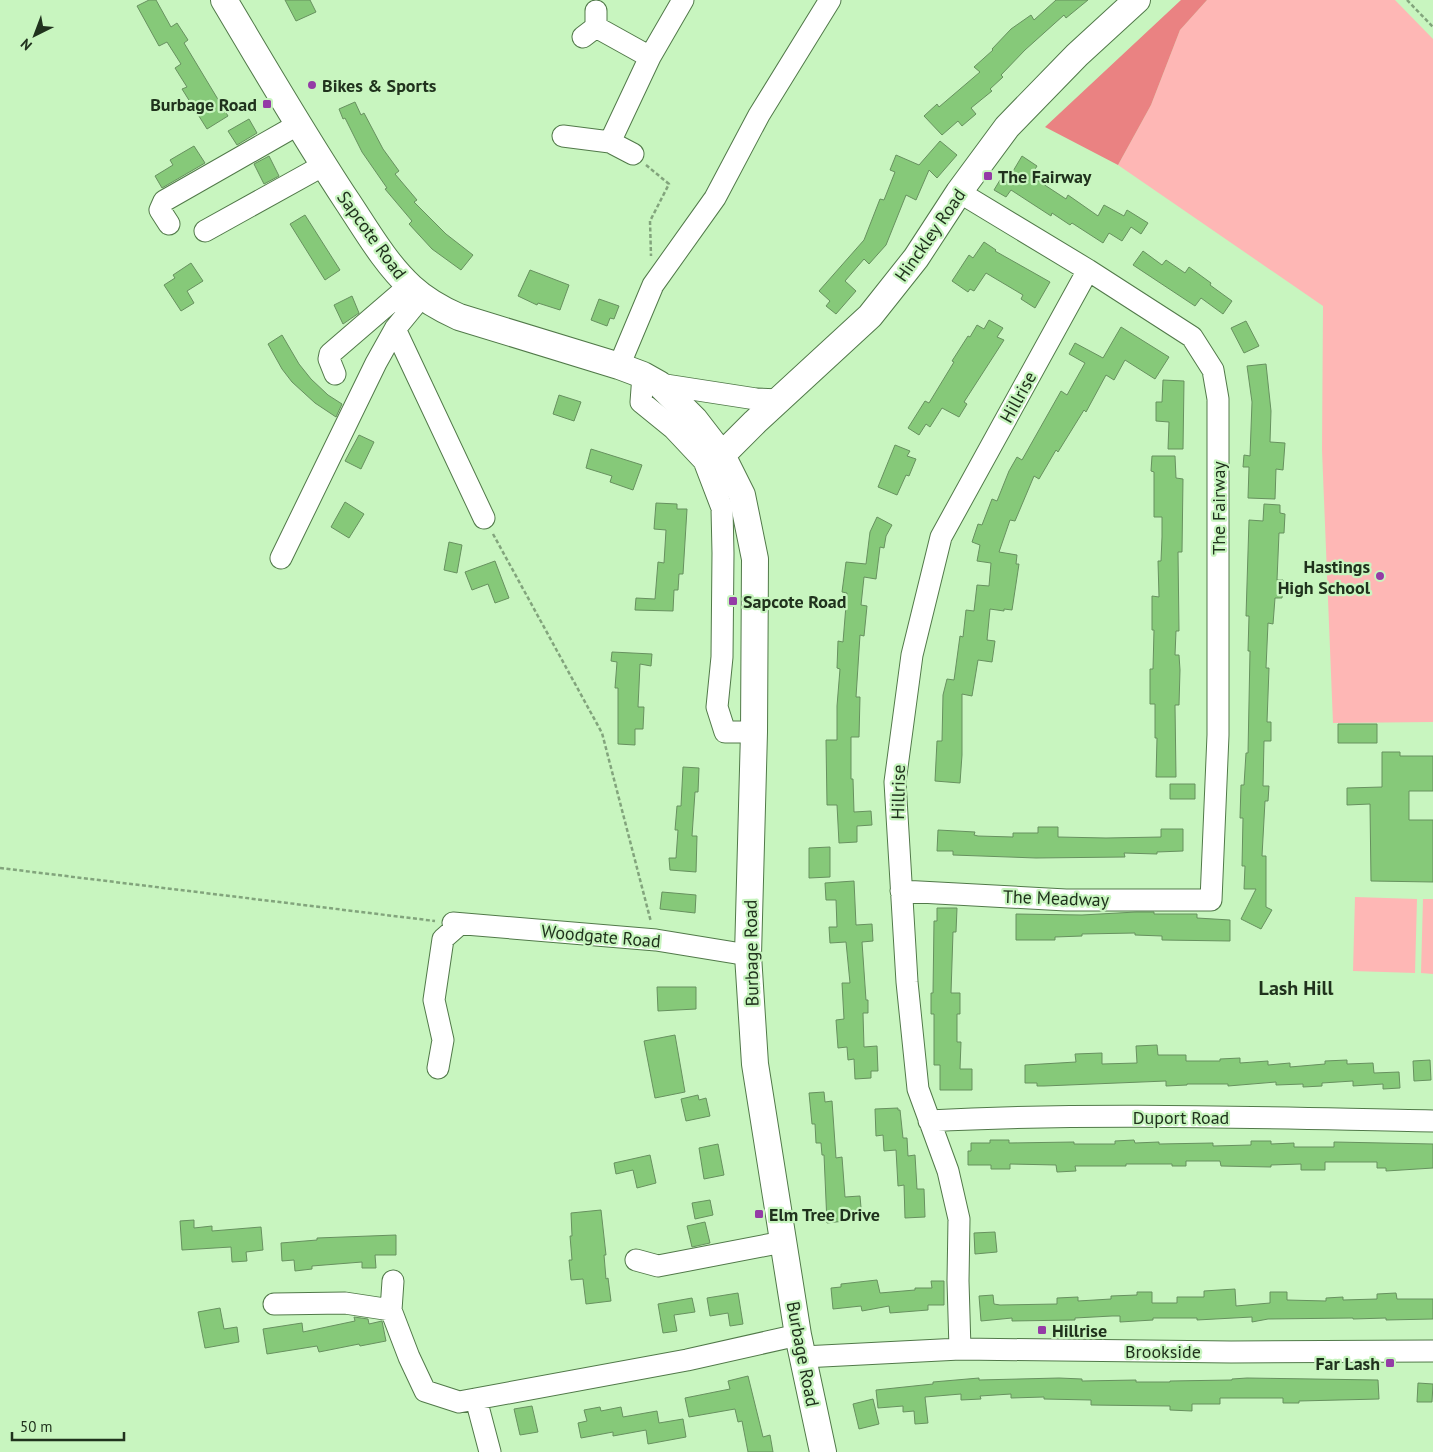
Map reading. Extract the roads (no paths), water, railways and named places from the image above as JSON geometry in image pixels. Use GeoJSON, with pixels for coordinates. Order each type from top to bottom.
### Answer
{"type":"FeatureCollection","features":[{"type":"Feature","properties":{"kind":"main road","name":"Sapcote Road"},"geometry":{"type":"LineString","coordinates":[[224,0],[324,165],[379,250],[416,291],[442,310],[459,317],[640,375],[695,420],[722,455]]}},
{"type":"Feature","properties":{"kind":"main road","name":"Hinckley Road"},"geometry":{"type":"LineString","coordinates":[[722,455],[870,316],[916,258],[959,192],[1007,127],[1076,55],[1137,0]]}},
{"type":"Feature","properties":{"kind":"main road","name":"Burbage Road"},"geometry":{"type":"LineString","coordinates":[[722,455],[742,495],[755,559],[754,732],[748,955],[756,1064],[800,1346],[823,1452]]}},
{"type":"Feature","properties":{"kind":"street"},"geometry":{"type":"LineString","coordinates":[[610,142],[650,58],[683,0]]}},
{"type":"Feature","properties":{"kind":"street"},"geometry":{"type":"LineString","coordinates":[[754,732],[725,732],[716,707],[722,657],[722,508],[704,461],[673,428],[641,402],[640,375],[652,285],[715,198],[759,115],[830,0]]}},
{"type":"Feature","properties":{"kind":"street"},"geometry":{"type":"LineString","coordinates":[[591,25],[650,58]]}},
{"type":"Feature","properties":{"kind":"street"},"geometry":{"type":"LineString","coordinates":[[169,224],[160,210],[164,202],[299,124]]}},
{"type":"Feature","properties":{"kind":"street"},"geometry":{"type":"LineString","coordinates":[[563,136],[610,142],[633,154]]}},
{"type":"Feature","properties":{"kind":"street"},"geometry":{"type":"LineString","coordinates":[[206,230],[324,165]]}},
{"type":"Feature","properties":{"kind":"street","name":"The Fairway"},"geometry":{"type":"LineString","coordinates":[[959,192],[1088,270],[1192,337],[1213,370],[1218,399],[1218,735],[1211,900]]}},
{"type":"Feature","properties":{"kind":"street","name":"Hillrise"},"geometry":{"type":"LineString","coordinates":[[960,1349],[959,1219],[948,1171],[918,1088],[907,982],[895,782],[912,655],[941,537],[1088,270]]}},
{"type":"Feature","properties":{"kind":"street"},"geometry":{"type":"LineString","coordinates":[[281,558],[376,364],[416,291]]}},
{"type":"Feature","properties":{"kind":"street"},"geometry":{"type":"LineString","coordinates":[[334,374],[329,358],[330,354],[416,291]]}},
{"type":"Feature","properties":{"kind":"street"},"geometry":{"type":"LineString","coordinates":[[394,329],[484,518]]}},
{"type":"Feature","properties":{"kind":"street"},"geometry":{"type":"LineString","coordinates":[[640,375],[756,399],[780,400]]}},
{"type":"Feature","properties":{"kind":"street","name":"The Meadway"},"geometry":{"type":"LineString","coordinates":[[901,891],[1066,900],[1211,900]]}},
{"type":"Feature","properties":{"kind":"street","name":"Woodgate Road"},"geometry":{"type":"LineString","coordinates":[[438,1068],[443,1040],[434,1000],[443,939],[456,924],[656,940],[748,955]]}},
{"type":"Feature","properties":{"kind":"street","name":"Duport Road"},"geometry":{"type":"LineString","coordinates":[[929,1121],[1002,1117],[1213,1117],[1433,1121]]}},
{"type":"Feature","properties":{"kind":"street"},"geometry":{"type":"LineString","coordinates":[[636,1260],[658,1266],[783,1242]]}},
{"type":"Feature","properties":{"kind":"street"},"geometry":{"type":"LineString","coordinates":[[393,1281],[392,1310],[409,1357],[426,1391],[459,1402],[687,1360],[800,1346]]}},
{"type":"Feature","properties":{"kind":"street"},"geometry":{"type":"LineString","coordinates":[[274,1304],[345,1303],[392,1310]]}},
{"type":"Feature","properties":{"kind":"street","name":"Brookside"},"geometry":{"type":"LineString","coordinates":[[800,1346],[1232,1352],[1433,1351]]}},
{"type":"Feature","properties":{"kind":"street"},"geometry":{"type":"LineString","coordinates":[[476,1400],[490,1452]]}},
{"type":"Feature","properties":{"kind":"place","name":"Bikes & Sports"},"geometry":{"type":"Point","coordinates":[312,85]}},
{"type":"Feature","properties":{"kind":"place","name":"Burbage Road"},"geometry":{"type":"Point","coordinates":[267,104]}},
{"type":"Feature","properties":{"kind":"place","name":"The Fairway"},"geometry":{"type":"Point","coordinates":[988,176]}},
{"type":"Feature","properties":{"kind":"place","name":"Hastings High School"},"geometry":{"type":"Point","coordinates":[1380,576]}},
{"type":"Feature","properties":{"kind":"place","name":"Sapcote Road"},"geometry":{"type":"Point","coordinates":[733,601]}},
{"type":"Feature","properties":{"kind":"place","name":"Elm Tree Drive"},"geometry":{"type":"Point","coordinates":[759,1214]}},
{"type":"Feature","properties":{"kind":"place","name":"Hillrise"},"geometry":{"type":"Point","coordinates":[1042,1330]}},
{"type":"Feature","properties":{"kind":"place","name":"Far Lash"},"geometry":{"type":"Point","coordinates":[1390,1363]}},
{"type":"Feature","properties":{"kind":"district","name":"Lash Hill"},"geometry":{"type":"Point","coordinates":[1296,988]}}]}
